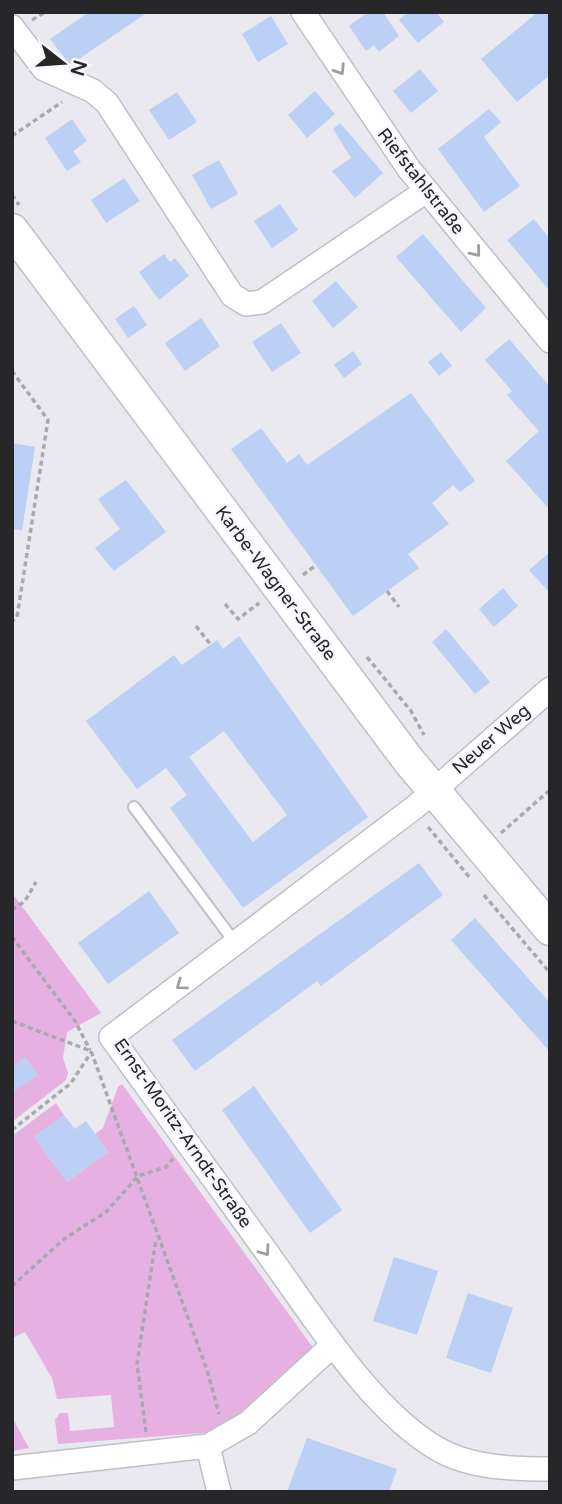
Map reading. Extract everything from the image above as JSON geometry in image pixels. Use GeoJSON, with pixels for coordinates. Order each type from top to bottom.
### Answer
{"type":"FeatureCollection","features":[{"type":"Feature","properties":{"kind":"street","name":"Riefstahlstraße"},"geometry":{"type":"LineString","coordinates":[[303,12],[350,86],[426,191],[550,341]]}},
{"type":"Feature","properties":{"kind":"street"},"geometry":{"type":"LineString","coordinates":[[12,27],[44,69],[93,91],[107,103],[232,295],[246,303],[262,302],[426,191]]}},
{"type":"Feature","properties":{"kind":"street","name":"Karbe-Wagner-Straße"},"geometry":{"type":"LineString","coordinates":[[12,230],[408,761],[549,927]]}},
{"type":"Feature","properties":{"kind":"street","name":"Neuer Weg"},"geometry":{"type":"LineString","coordinates":[[433,790],[550,689]]}},
{"type":"Feature","properties":{"kind":"street","name":"Ernst-Moritz-Arndt-Straße"},"geometry":{"type":"LineString","coordinates":[[433,790],[236,944],[111,1037],[333,1345],[386,1407],[436,1448],[455,1458],[481,1464],[550,1469]]}},
{"type":"Feature","properties":{"kind":"street"},"geometry":{"type":"LineString","coordinates":[[12,1468],[149,1455],[216,1441],[248,1423],[333,1345]]}},
{"type":"Feature","properties":{"kind":"street"},"geometry":{"type":"LineString","coordinates":[[216,1441],[219,1492]]}},
{"type":"Feature","properties":{"kind":"lane"},"geometry":{"type":"LineString","coordinates":[[134,807],[236,944]]}},
{"type":"Feature","properties":{"kind":"path"},"geometry":{"type":"LineString","coordinates":[[12,136],[68,97],[75,83]]}},
{"type":"Feature","properties":{"kind":"path"},"geometry":{"type":"LineString","coordinates":[[12,371],[48,421],[17,617],[12,621]]}},
{"type":"Feature","properties":{"kind":"path"},"geometry":{"type":"LineString","coordinates":[[303,575],[316,565]]}},
{"type":"Feature","properties":{"kind":"path"},"geometry":{"type":"LineString","coordinates":[[387,591],[399,607]]}},
{"type":"Feature","properties":{"kind":"path"},"geometry":{"type":"LineString","coordinates":[[196,626],[211,645]]}},
{"type":"Feature","properties":{"kind":"path"},"geometry":{"type":"LineString","coordinates":[[483,849],[533,802],[550,790]]}},
{"type":"Feature","properties":{"kind":"path"},"geometry":{"type":"LineString","coordinates":[[12,910],[25,901],[36,882]]}},
{"type":"Feature","properties":{"kind":"path"},"geometry":{"type":"LineString","coordinates":[[12,937],[75,1021],[91,1051],[207,1370],[216,1441]]}},
{"type":"Feature","properties":{"kind":"path"},"geometry":{"type":"LineString","coordinates":[[12,1021],[91,1051]]}},
{"type":"Feature","properties":{"kind":"path"},"geometry":{"type":"LineString","coordinates":[[12,1130],[71,1083],[91,1051],[111,1037]]}},
{"type":"Feature","properties":{"kind":"path"},"geometry":{"type":"LineString","coordinates":[[12,1286],[64,1239],[106,1212],[138,1176],[166,1167],[188,1144]]}},
{"type":"Feature","properties":{"kind":"path"},"geometry":{"type":"LineString","coordinates":[[149,1455],[137,1364],[157,1237]]}},
{"type":"Feature","properties":{"kind":"shaded area"},"geometry":{"type":"Polygon","coordinates":[[[12,893],[101,1013],[67,1032],[63,1058],[68,1073],[66,1080],[12,1122],[12,893]]]}},
{"type":"Feature","properties":{"kind":"shaded area"},"geometry":{"type":"Polygon","coordinates":[[[122,1084],[314,1349],[244,1418],[216,1432],[58,1444],[55,1420],[60,1413],[68,1413],[70,1431],[114,1427],[111,1395],[57,1399],[52,1378],[25,1332],[12,1338],[12,1136],[56,1103],[64,1115],[34,1137],[67,1182],[108,1152],[95,1134],[103,1128],[118,1087],[122,1084]]]}},
{"type":"Feature","properties":{"kind":"shaded area"},"geometry":{"type":"Polygon","coordinates":[[[12,1417],[29,1448],[12,1451],[12,1417]]]}},
{"type":"Feature","properties":{"kind":"building"},"geometry":{"type":"Polygon","coordinates":[[[89,12],[148,12],[70,65],[50,39],[89,12]]]}},
{"type":"Feature","properties":{"kind":"building"},"geometry":{"type":"Polygon","coordinates":[[[368,12],[383,12],[399,36],[379,52],[374,45],[366,51],[349,26],[368,12]]]}},
{"type":"Feature","properties":{"kind":"building"},"geometry":{"type":"Polygon","coordinates":[[[408,12],[436,12],[444,22],[418,43],[399,20],[408,12]]]}},
{"type":"Feature","properties":{"kind":"building"},"geometry":{"type":"Polygon","coordinates":[[[538,12],[550,12],[550,75],[517,102],[481,59],[538,12]]]}},
{"type":"Feature","properties":{"kind":"building"},"geometry":{"type":"Polygon","coordinates":[[[271,16],[288,44],[258,62],[242,34],[271,16]]]}},
{"type":"Feature","properties":{"kind":"building"},"geometry":{"type":"Polygon","coordinates":[[[420,69],[438,91],[411,113],[393,91],[420,69]]]}},
{"type":"Feature","properties":{"kind":"building"},"geometry":{"type":"Polygon","coordinates":[[[315,91],[335,114],[307,138],[288,115],[315,91]]]}},
{"type":"Feature","properties":{"kind":"building"},"geometry":{"type":"Polygon","coordinates":[[[177,92],[197,122],[169,140],[149,110],[177,92]]]}},
{"type":"Feature","properties":{"kind":"building"},"geometry":{"type":"Polygon","coordinates":[[[489,109],[501,122],[484,137],[520,186],[484,212],[438,149],[489,109]]]}},
{"type":"Feature","properties":{"kind":"building"},"geometry":{"type":"Polygon","coordinates":[[[72,119],[87,141],[73,151],[81,162],[67,171],[45,138],[72,119]]]}},
{"type":"Feature","properties":{"kind":"building"},"geometry":{"type":"Polygon","coordinates":[[[340,123],[383,173],[355,198],[332,171],[351,158],[333,129],[340,123]]]}},
{"type":"Feature","properties":{"kind":"building"},"geometry":{"type":"Polygon","coordinates":[[[219,160],[238,194],[211,209],[192,175],[219,160]]]}},
{"type":"Feature","properties":{"kind":"building"},"geometry":{"type":"Polygon","coordinates":[[[124,178],[140,201],[106,223],[91,200],[124,178]]]}},
{"type":"Feature","properties":{"kind":"building"},"geometry":{"type":"Polygon","coordinates":[[[280,204],[298,230],[272,248],[254,221],[280,204]]]}},
{"type":"Feature","properties":{"kind":"building"},"geometry":{"type":"Polygon","coordinates":[[[534,219],[550,239],[550,291],[507,240],[534,219]]]}},
{"type":"Feature","properties":{"kind":"building"},"geometry":{"type":"Polygon","coordinates":[[[423,234],[486,308],[461,332],[396,257],[423,234]]]}},
{"type":"Feature","properties":{"kind":"building"},"geometry":{"type":"Polygon","coordinates":[[[164,254],[170,262],[175,258],[189,276],[159,300],[139,272],[164,254]]]}},
{"type":"Feature","properties":{"kind":"building"},"geometry":{"type":"Polygon","coordinates":[[[336,281],[358,307],[333,328],[312,301],[336,281]]]}},
{"type":"Feature","properties":{"kind":"building"},"geometry":{"type":"Polygon","coordinates":[[[134,306],[147,325],[128,338],[115,319],[134,306]]]}},
{"type":"Feature","properties":{"kind":"building"},"geometry":{"type":"Polygon","coordinates":[[[201,318],[220,346],[185,371],[165,343],[201,318]]]}},
{"type":"Feature","properties":{"kind":"building"},"geometry":{"type":"Polygon","coordinates":[[[281,323],[301,353],[272,372],[252,342],[281,323]]]}},
{"type":"Feature","properties":{"kind":"building"},"geometry":{"type":"Polygon","coordinates":[[[509,339],[550,387],[550,510],[506,461],[539,431],[507,395],[512,391],[485,360],[509,339]]]}},
{"type":"Feature","properties":{"kind":"building"},"geometry":{"type":"Polygon","coordinates":[[[353,351],[362,364],[344,378],[334,365],[353,351]]]}},
{"type":"Feature","properties":{"kind":"building"},"geometry":{"type":"Polygon","coordinates":[[[441,352],[452,366],[439,376],[428,362],[441,352]]]}},
{"type":"Feature","properties":{"kind":"building"},"geometry":{"type":"Polygon","coordinates":[[[411,393],[475,481],[460,492],[453,485],[432,503],[449,524],[408,554],[419,568],[353,616],[231,449],[261,428],[287,463],[299,454],[307,465],[411,393]]]}},
{"type":"Feature","properties":{"kind":"building"},"geometry":{"type":"Polygon","coordinates":[[[12,443],[35,447],[22,530],[12,529],[12,443]]]}},
{"type":"Feature","properties":{"kind":"building"},"geometry":{"type":"Polygon","coordinates":[[[126,480],[166,532],[114,571],[95,548],[120,529],[98,499],[126,480]]]}},
{"type":"Feature","properties":{"kind":"building"},"geometry":{"type":"Polygon","coordinates":[[[550,552],[550,593],[529,570],[550,552]]]}},
{"type":"Feature","properties":{"kind":"building"},"geometry":{"type":"Polygon","coordinates":[[[503,588],[518,606],[494,627],[479,609],[503,588]]]}},
{"type":"Feature","properties":{"kind":"building"},"geometry":{"type":"Polygon","coordinates":[[[446,629],[490,682],[475,694],[432,642],[446,629]]]}},
{"type":"Feature","properties":{"kind":"building"},"geometry":{"type":"Polygon","coordinates":[[[239,636],[368,817],[243,908],[170,808],[187,795],[166,768],[137,789],[86,721],[174,655],[182,665],[217,640],[223,649],[239,636]],[[224,731],[189,757],[253,842],[287,815],[224,731]]]}},
{"type":"Feature","properties":{"kind":"building"},"geometry":{"type":"Polygon","coordinates":[[[419,863],[443,895],[321,986],[317,981],[195,1071],[172,1040],[419,863]]]}},
{"type":"Feature","properties":{"kind":"building"},"geometry":{"type":"Polygon","coordinates":[[[149,891],[179,933],[108,984],[78,943],[149,891]]]}},
{"type":"Feature","properties":{"kind":"building"},"geometry":{"type":"Polygon","coordinates":[[[475,918],[550,1003],[550,1052],[451,940],[475,918]]]}},
{"type":"Feature","properties":{"kind":"building"},"geometry":{"type":"Polygon","coordinates":[[[26,1057],[38,1075],[12,1093],[12,1067],[26,1057]]]}},
{"type":"Feature","properties":{"kind":"building"},"geometry":{"type":"Polygon","coordinates":[[[254,1086],[342,1210],[310,1233],[222,1110],[254,1086]]]}},
{"type":"Feature","properties":{"kind":"building"},"geometry":{"type":"Polygon","coordinates":[[[64,1115],[75,1129],[86,1121],[108,1152],[67,1182],[34,1137],[64,1115]]]}},
{"type":"Feature","properties":{"kind":"building"},"geometry":{"type":"Polygon","coordinates":[[[394,1257],[438,1271],[417,1335],[373,1321],[394,1257]]]}},
{"type":"Feature","properties":{"kind":"building"},"geometry":{"type":"Polygon","coordinates":[[[468,1293],[513,1308],[491,1373],[446,1358],[468,1293]]]}},
{"type":"Feature","properties":{"kind":"building"},"geometry":{"type":"Polygon","coordinates":[[[307,1438],[397,1469],[389,1492],[287,1492],[307,1438]]]}}]}
